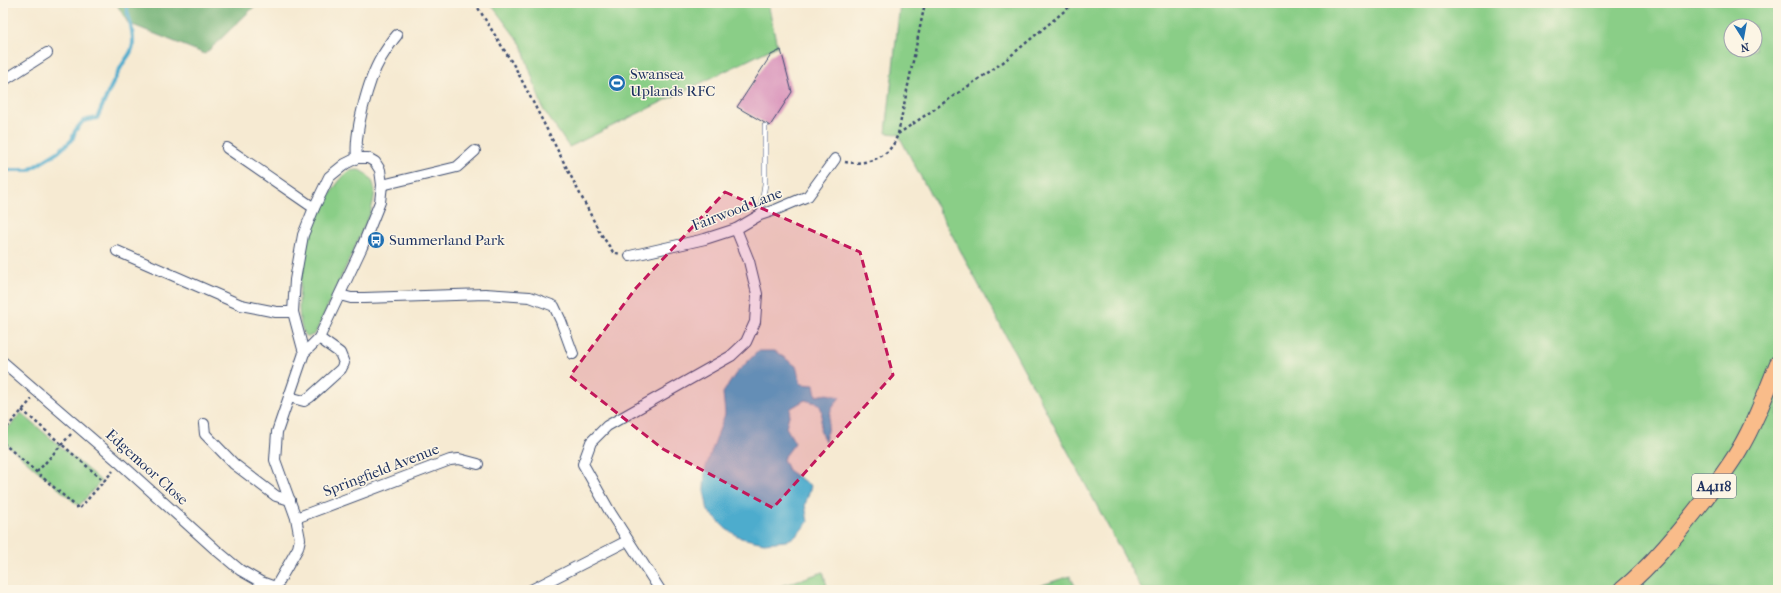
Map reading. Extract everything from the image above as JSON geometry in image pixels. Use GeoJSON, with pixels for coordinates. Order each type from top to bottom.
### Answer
{"type":"FeatureCollection","features":[{"type":"Feature","properties":{"kind":"main road","name":"A4118"},"geometry":{"type":"LineString","coordinates":[[1622,590],[1642,573],[1665,548],[1726,470],[1739,451],[1752,425],[1778,363]]}},
{"type":"Feature","properties":{"kind":"street"},"geometry":{"type":"LineString","coordinates":[[358,158],[356,145],[357,132],[368,91],[380,59],[397,35]]}},
{"type":"Feature","properties":{"kind":"street"},"geometry":{"type":"LineString","coordinates":[[3,81],[47,53]]}},
{"type":"Feature","properties":{"kind":"street"},"geometry":{"type":"LineString","coordinates":[[227,148],[314,208]]}},
{"type":"Feature","properties":{"kind":"street"},"geometry":{"type":"LineString","coordinates":[[382,185],[457,167],[475,151]]}},
{"type":"Feature","properties":{"kind":"street"},"geometry":{"type":"LineString","coordinates":[[275,589],[298,548],[299,529],[275,460],[277,432],[304,353],[319,338],[362,247],[380,202],[382,185],[380,170],[375,162],[368,158],[358,158],[345,164],[329,177],[303,235],[295,280],[293,312],[304,353]]}},
{"type":"Feature","properties":{"kind":"street","name":"Fairwood Lane"},"geometry":{"type":"LineString","coordinates":[[630,256],[705,239],[736,229],[760,215],[808,196],[835,159]]}},
{"type":"Feature","properties":{"kind":"street"},"geometry":{"type":"LineString","coordinates":[[660,590],[627,541],[583,464],[591,442],[607,426],[732,356],[746,342],[755,322],[757,294],[749,261],[736,229]]}},
{"type":"Feature","properties":{"kind":"street"},"geometry":{"type":"LineString","coordinates":[[117,251],[241,305],[276,312],[293,312]]}},
{"type":"Feature","properties":{"kind":"street"},"geometry":{"type":"LineString","coordinates":[[340,295],[351,298],[485,294],[530,297],[554,306],[573,354]]}},
{"type":"Feature","properties":{"kind":"street"},"geometry":{"type":"LineString","coordinates":[[289,397],[304,401],[341,370],[344,363],[340,353],[319,338]]}},
{"type":"Feature","properties":{"kind":"street","name":"Edgemoor Close"},"geometry":{"type":"LineString","coordinates":[[3,362],[78,426],[240,570],[275,589]]}},
{"type":"Feature","properties":{"kind":"street"},"geometry":{"type":"LineString","coordinates":[[204,424],[205,434],[234,464],[276,496],[290,500]]}},
{"type":"Feature","properties":{"kind":"street","name":"Springfield Avenue"},"geometry":{"type":"LineString","coordinates":[[296,518],[450,460],[459,459],[478,464]]}},
{"type":"Feature","properties":{"kind":"street"},"geometry":{"type":"LineString","coordinates":[[531,590],[627,541]]}},
{"type":"Feature","properties":{"kind":"lane"},"geometry":{"type":"LineString","coordinates":[[760,215],[765,184],[765,126]]}},
{"type":"Feature","properties":{"kind":"path"},"geometry":{"type":"LineString","coordinates":[[475,3],[516,68],[599,231],[613,252],[630,256]]}},
{"type":"Feature","properties":{"kind":"path"},"geometry":{"type":"LineString","coordinates":[[835,159],[856,164],[873,160],[892,147],[898,134],[926,3]]}},
{"type":"Feature","properties":{"kind":"path"},"geometry":{"type":"LineString","coordinates":[[898,134],[1002,63],[1074,3]]}},
{"type":"Feature","properties":{"kind":"path"},"geometry":{"type":"LineString","coordinates":[[3,432],[38,392]]}},
{"type":"Feature","properties":{"kind":"path"},"geometry":{"type":"LineString","coordinates":[[22,410],[104,481]]}},
{"type":"Feature","properties":{"kind":"path"},"geometry":{"type":"LineString","coordinates":[[37,472],[78,426]]}},
{"type":"Feature","properties":{"kind":"path"},"geometry":{"type":"LineString","coordinates":[[3,443],[79,509],[120,463]]}},
{"type":"Feature","properties":{"kind":"highlighted area"},"geometry":{"type":"Polygon","coordinates":[[[725,192],[860,252],[893,375],[773,508],[663,449],[570,376],[636,288],[725,192]]]}},
{"type":"Feature","properties":{"kind":"green space"},"geometry":{"type":"Polygon","coordinates":[[[116,3],[258,3],[205,54],[128,23],[116,3]]]}},
{"type":"Feature","properties":{"kind":"green space","name":"Swansea Uplands RFC"},"geometry":{"type":"Polygon","coordinates":[[[490,3],[768,3],[777,46],[569,147],[543,109],[521,44],[490,3]]]}},
{"type":"Feature","properties":{"kind":"green space"},"geometry":{"type":"Polygon","coordinates":[[[900,3],[1778,3],[1778,590],[1142,590],[898,134],[886,133],[900,3]]]}},
{"type":"Feature","properties":{"kind":"green space"},"geometry":{"type":"Polygon","coordinates":[[[359,170],[366,174],[373,183],[374,195],[370,214],[315,334],[308,337],[302,330],[299,301],[303,264],[310,233],[320,211],[340,180],[350,171],[359,170]]]}},
{"type":"Feature","properties":{"kind":"green space"},"geometry":{"type":"Polygon","coordinates":[[[21,413],[101,481],[79,506],[3,441],[3,434],[21,413]]]}},
{"type":"Feature","properties":{"kind":"green space"},"geometry":{"type":"Polygon","coordinates":[[[823,572],[828,590],[769,590],[823,572]]]}},
{"type":"Feature","properties":{"kind":"green space"},"geometry":{"type":"Polygon","coordinates":[[[1070,576],[1077,590],[1027,590],[1070,576]]]}},
{"type":"Feature","properties":{"kind":"water"},"geometry":{"type":"Polygon","coordinates":[[[758,351],[775,351],[796,366],[801,384],[814,385],[816,396],[827,394],[840,397],[831,410],[825,442],[820,430],[822,411],[819,404],[805,400],[791,408],[786,427],[795,443],[783,459],[788,470],[811,486],[805,505],[808,522],[796,536],[786,541],[764,543],[741,538],[726,529],[708,511],[704,490],[705,469],[725,414],[723,393],[736,373],[758,351]]]}},
{"type":"Feature","properties":{"kind":"building"},"geometry":{"type":"Polygon","coordinates":[[[781,50],[792,92],[770,126],[737,107],[771,55],[781,50]]]}},
{"type":"Feature","properties":{"kind":"waterway"},"geometry":{"type":"LineString","coordinates":[[3,172],[6,170],[29,170],[58,152],[72,140],[75,131],[83,121],[97,118],[114,80],[133,47],[133,38],[126,3]]}},
{"type":"Feature","properties":{"kind":"place","name":"Swansea Uplands RFC"},"geometry":{"type":"Point","coordinates":[617,83]}},
{"type":"Feature","properties":{"kind":"place","name":"Summerland Park"},"geometry":{"type":"Point","coordinates":[376,240]}}]}
